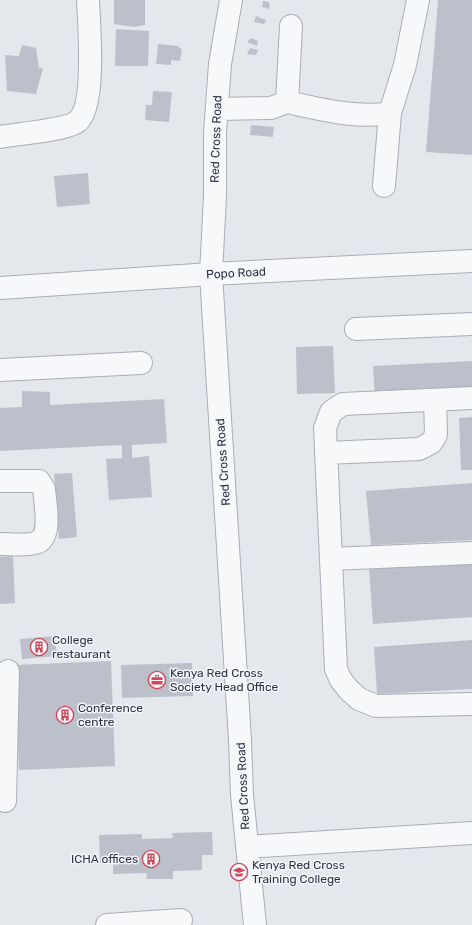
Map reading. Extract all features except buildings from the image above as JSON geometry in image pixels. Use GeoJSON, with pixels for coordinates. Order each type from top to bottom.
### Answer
{"type":"FeatureCollection","features":[{"type":"Feature","properties":{"kind":"street"},"geometry":{"type":"LineString","coordinates":[[0,137],[67,126],[77,122],[81,117],[87,98],[89,85],[90,56],[88,0]]}},
{"type":"Feature","properties":{"kind":"street","name":"Red Cross Road"},"geometry":{"type":"LineString","coordinates":[[231,0],[220,64],[211,274],[242,795],[254,925]]}},
{"type":"Feature","properties":{"kind":"street"},"geometry":{"type":"LineString","coordinates":[[384,186],[390,113],[405,65],[418,0]]}},
{"type":"Feature","properties":{"kind":"street"},"geometry":{"type":"LineString","coordinates":[[287,102],[291,26]]}},
{"type":"Feature","properties":{"kind":"street"},"geometry":{"type":"LineString","coordinates":[[217,109],[271,108],[287,102],[333,111],[378,115],[390,113]]}},
{"type":"Feature","properties":{"kind":"street","name":"Popo Road"},"geometry":{"type":"LineString","coordinates":[[0,288],[211,274],[472,261]]}},
{"type":"Feature","properties":{"kind":"street"},"geometry":{"type":"LineString","coordinates":[[356,329],[472,324]]}},
{"type":"Feature","properties":{"kind":"street"},"geometry":{"type":"LineString","coordinates":[[0,370],[141,363]]}},
{"type":"Feature","properties":{"kind":"street"},"geometry":{"type":"LineString","coordinates":[[472,398],[343,404],[331,412],[325,428],[336,668],[341,680],[359,699],[376,706],[472,704]]}},
{"type":"Feature","properties":{"kind":"street"},"geometry":{"type":"LineString","coordinates":[[326,453],[419,449],[431,443],[436,435],[435,400]]}},
{"type":"Feature","properties":{"kind":"street"},"geometry":{"type":"LineString","coordinates":[[0,481],[39,481],[44,489],[47,530],[43,538],[36,543],[0,544]]}},
{"type":"Feature","properties":{"kind":"street"},"geometry":{"type":"LineString","coordinates":[[331,559],[472,553]]}},
{"type":"Feature","properties":{"kind":"street"},"geometry":{"type":"LineString","coordinates":[[4,801],[8,671]]}},
{"type":"Feature","properties":{"kind":"street"},"geometry":{"type":"LineString","coordinates":[[247,847],[472,833]]}},
{"type":"Feature","properties":{"kind":"street"},"geometry":{"type":"LineString","coordinates":[[107,925],[181,920]]}},
{"type":"Feature","properties":{"kind":"place","name":"College restaurant"},"geometry":{"type":"Point","coordinates":[39,647]}},
{"type":"Feature","properties":{"kind":"place","name":"Kenya Red Cross Society Head Office"},"geometry":{"type":"Point","coordinates":[157,680]}},
{"type":"Feature","properties":{"kind":"place","name":"Conference centre"},"geometry":{"type":"Point","coordinates":[65,715]}},
{"type":"Feature","properties":{"kind":"place","name":"ICHA offices"},"geometry":{"type":"Point","coordinates":[151,859]}},
{"type":"Feature","properties":{"kind":"place","name":"Kenya Red Cross Training College"},"geometry":{"type":"Point","coordinates":[239,872]}}]}
